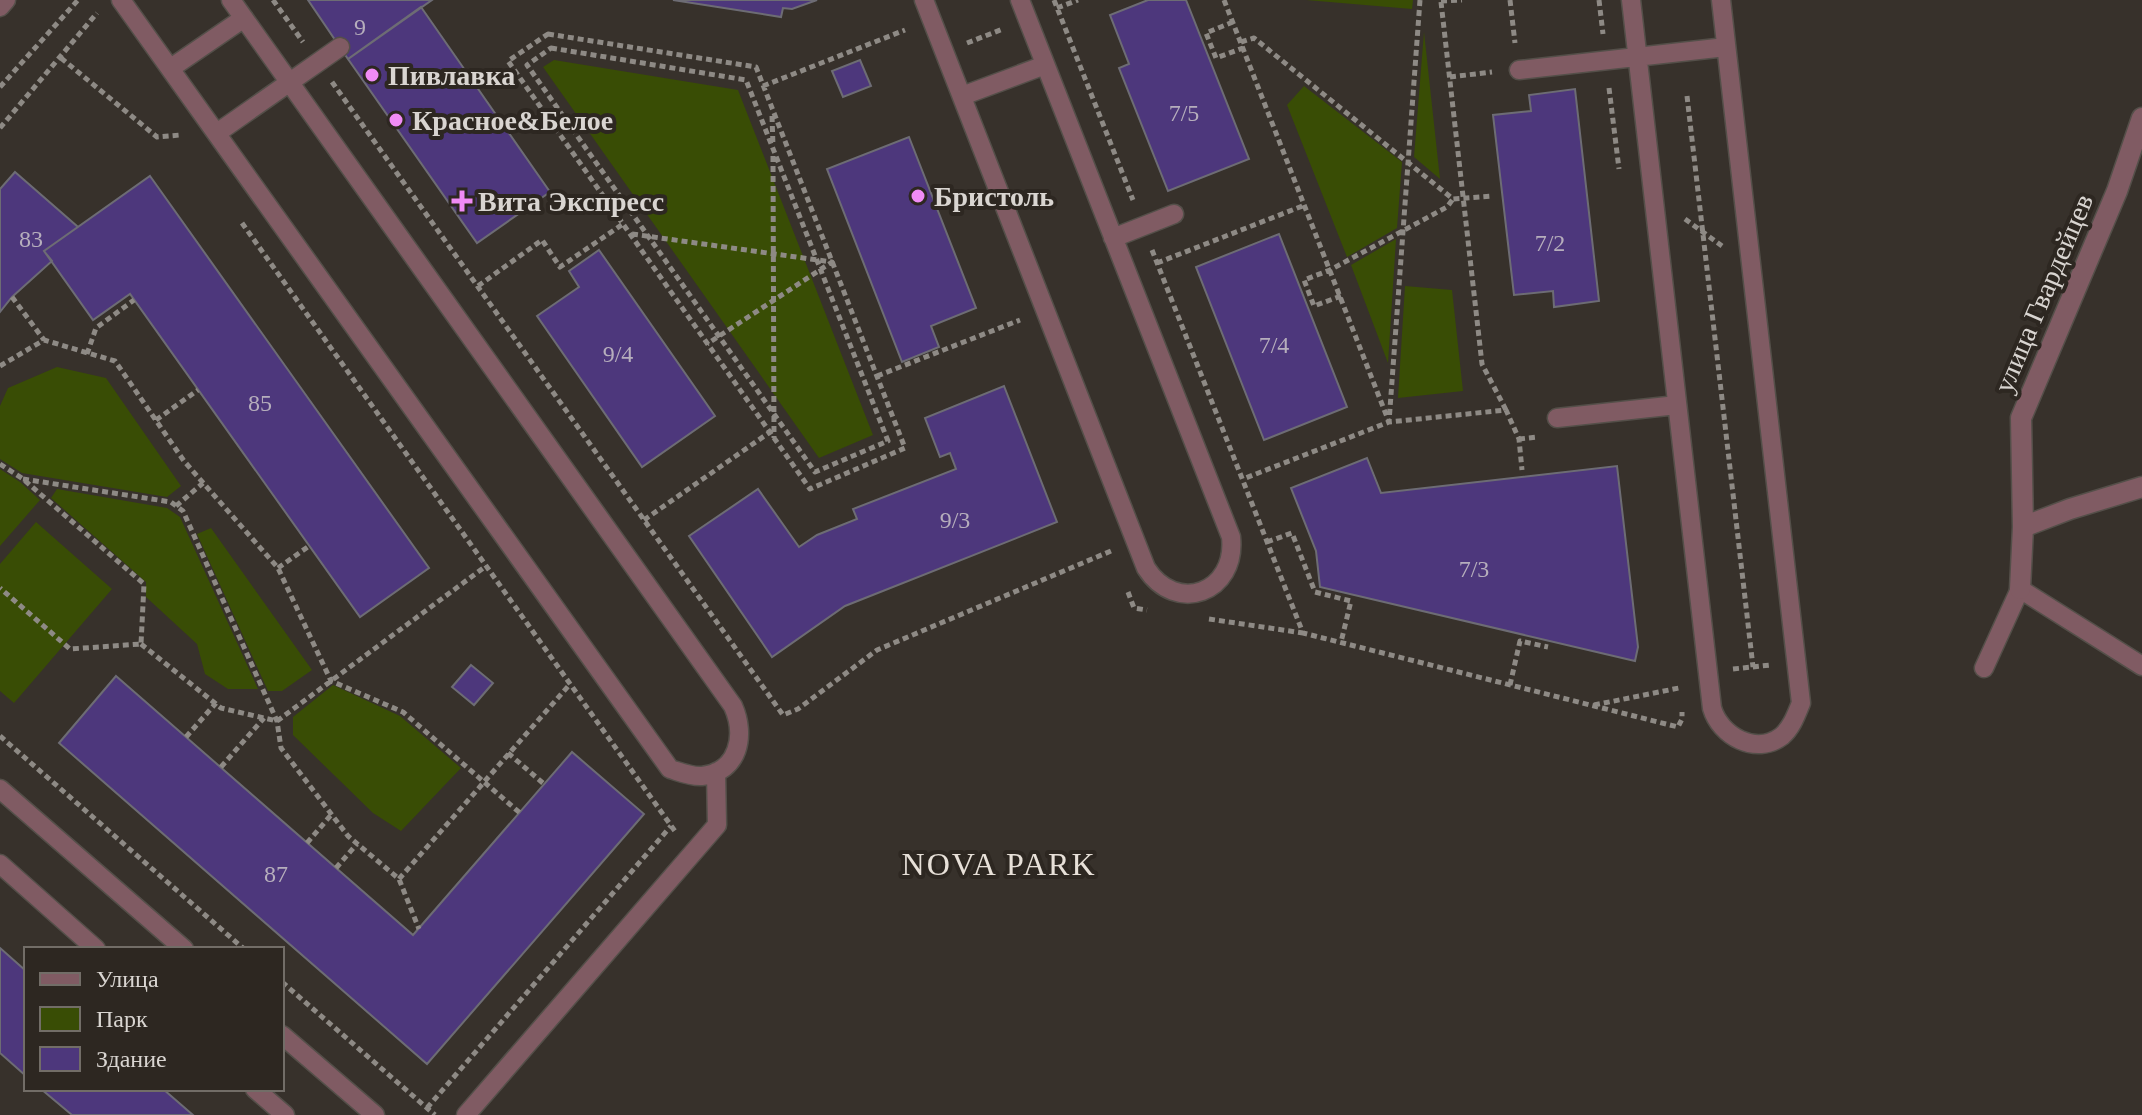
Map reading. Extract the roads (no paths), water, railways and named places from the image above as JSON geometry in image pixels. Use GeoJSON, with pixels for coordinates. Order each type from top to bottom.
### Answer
{"type":"FeatureCollection","features":[{"type":"Feature","properties":{"kind":"street","name":"улица Гвардейцев"},"geometry":{"type":"LineString","coordinates":[[2020,589],[2023,527],[2021,418],[2117,191],[2142,118]]}},
{"type":"Feature","properties":{"kind":"street"},"geometry":{"type":"LineString","coordinates":[[2023,527],[2142,487]]}},
{"type":"Feature","properties":{"kind":"lane"},"geometry":{"type":"LineString","coordinates":[[0,7],[6,0]]}},
{"type":"Feature","properties":{"kind":"lane"},"geometry":{"type":"LineString","coordinates":[[121,0],[670,769],[701,776],[716,772],[737,751],[741,736],[740,721],[733,706],[231,0]]}},
{"type":"Feature","properties":{"kind":"lane"},"geometry":{"type":"LineString","coordinates":[[924,0],[1146,568],[1167,589],[1197,592],[1216,584],[1225,575],[1232,552],[1231,537],[1020,0]]}},
{"type":"Feature","properties":{"kind":"lane"},"geometry":{"type":"LineString","coordinates":[[1631,0],[1713,713],[1719,724],[1734,738],[1763,744],[1784,734],[1801,703],[1721,0]]}},
{"type":"Feature","properties":{"kind":"lane"},"geometry":{"type":"LineString","coordinates":[[171,68],[244,18]]}},
{"type":"Feature","properties":{"kind":"lane"},"geometry":{"type":"LineString","coordinates":[[217,133],[340,47]]}},
{"type":"Feature","properties":{"kind":"lane"},"geometry":{"type":"LineString","coordinates":[[1519,70],[1726,47]]}},
{"type":"Feature","properties":{"kind":"lane"},"geometry":{"type":"LineString","coordinates":[[962,96],[1045,65]]}},
{"type":"Feature","properties":{"kind":"lane"},"geometry":{"type":"LineString","coordinates":[[1113,238],[1174,214]]}},
{"type":"Feature","properties":{"kind":"lane"},"geometry":{"type":"LineString","coordinates":[[1557,418],[1677,405]]}},
{"type":"Feature","properties":{"kind":"lane"},"geometry":{"type":"LineString","coordinates":[[1984,668],[2020,589],[2142,666]]}},
{"type":"Feature","properties":{"kind":"lane"},"geometry":{"type":"LineString","coordinates":[[466,1115],[717,825],[716,772]]}},
{"type":"Feature","properties":{"kind":"lane"},"geometry":{"type":"LineString","coordinates":[[0,789],[182,947]]}},
{"type":"Feature","properties":{"kind":"lane"},"geometry":{"type":"LineString","coordinates":[[0,864],[94,947]]}},
{"type":"Feature","properties":{"kind":"lane"},"geometry":{"type":"LineString","coordinates":[[284,1037],[375,1115]]}},
{"type":"Feature","properties":{"kind":"lane"},"geometry":{"type":"LineString","coordinates":[[257,1091],[285,1115]]}},
{"type":"Feature","properties":{"kind":"place","name":"Пивлавка"},"geometry":{"type":"Point","coordinates":[372,75]}},
{"type":"Feature","properties":{"kind":"place","name":"Красное&Белое"},"geometry":{"type":"Point","coordinates":[396,120]}},
{"type":"Feature","properties":{"kind":"place","name":"Бристоль"},"geometry":{"type":"Point","coordinates":[918,196]}},
{"type":"Feature","properties":{"kind":"place","name":"Вита Экспресс"},"geometry":{"type":"Point","coordinates":[462,201]}},
{"type":"Feature","properties":{"kind":"district","name":"NOVA PARK"},"geometry":{"type":"Point","coordinates":[999,864]}}]}
